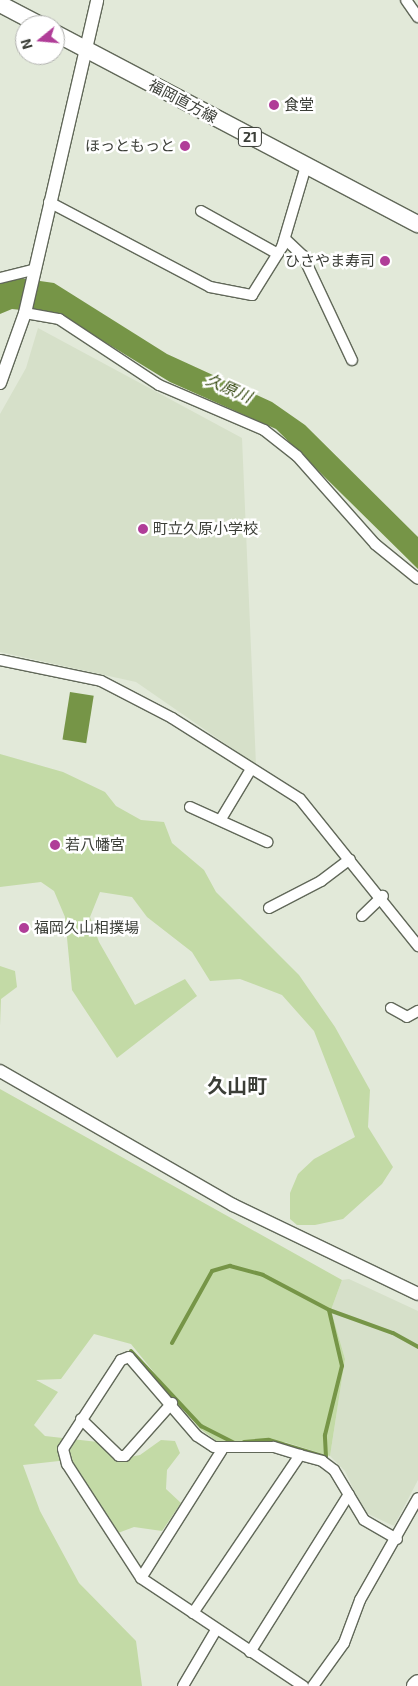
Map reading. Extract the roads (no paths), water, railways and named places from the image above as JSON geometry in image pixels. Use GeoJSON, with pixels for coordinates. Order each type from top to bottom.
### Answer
{"type":"FeatureCollection","features":[{"type":"Feature","properties":{"kind":"main road"},"geometry":{"type":"LineString","coordinates":[[0,4],[21,15]]}},
{"type":"Feature","properties":{"kind":"main road","name":"福岡直方線"},"geometry":{"type":"LineString","coordinates":[[65,38],[418,224]]}},
{"type":"Feature","properties":{"kind":"main road"},"geometry":{"type":"LineString","coordinates":[[414,1686],[418,1683]]}},
{"type":"Feature","properties":{"kind":"street"},"geometry":{"type":"LineString","coordinates":[[0,383],[25,312],[83,48],[97,0]]}},
{"type":"Feature","properties":{"kind":"street"},"geometry":{"type":"LineString","coordinates":[[406,0],[418,17]]}},
{"type":"Feature","properties":{"kind":"street"},"geometry":{"type":"LineString","coordinates":[[49,202],[210,288],[252,295],[278,254],[285,239],[306,166]]}},
{"type":"Feature","properties":{"kind":"street"},"geometry":{"type":"LineString","coordinates":[[202,211],[278,254]]}},
{"type":"Feature","properties":{"kind":"street"},"geometry":{"type":"LineString","coordinates":[[285,239],[303,256],[352,360]]}},
{"type":"Feature","properties":{"kind":"street"},"geometry":{"type":"LineString","coordinates":[[0,278],[34,273]]}},
{"type":"Feature","properties":{"kind":"street"},"geometry":{"type":"LineString","coordinates":[[25,312],[58,319],[159,385],[264,430],[298,456],[375,544],[418,579]]}},
{"type":"Feature","properties":{"kind":"street"},"geometry":{"type":"LineString","coordinates":[[0,660],[101,681],[172,718],[300,799],[383,896],[417,942]]}},
{"type":"Feature","properties":{"kind":"street"},"geometry":{"type":"LineString","coordinates":[[221,819],[251,769]]}},
{"type":"Feature","properties":{"kind":"street"},"geometry":{"type":"LineString","coordinates":[[190,807],[221,819],[267,842]]}},
{"type":"Feature","properties":{"kind":"street"},"geometry":{"type":"LineString","coordinates":[[269,908],[321,881],[350,859]]}},
{"type":"Feature","properties":{"kind":"street"},"geometry":{"type":"LineString","coordinates":[[362,916],[383,896]]}},
{"type":"Feature","properties":{"kind":"street"},"geometry":{"type":"LineString","coordinates":[[391,1008],[407,1017],[418,1011]]}},
{"type":"Feature","properties":{"kind":"street"},"geometry":{"type":"LineString","coordinates":[[0,1071],[210,1192],[418,1294]]}},
{"type":"Feature","properties":{"kind":"street"},"geometry":{"type":"LineString","coordinates":[[303,1686],[216,1630],[141,1578],[67,1464],[64,1442],[121,1360],[129,1357],[172,1402],[197,1436],[222,1450],[273,1447],[328,1466],[349,1494],[364,1520],[397,1539]]}},
{"type":"Feature","properties":{"kind":"street"},"geometry":{"type":"LineString","coordinates":[[81,1419],[119,1456],[125,1456],[172,1402]]}},
{"type":"Feature","properties":{"kind":"street"},"geometry":{"type":"LineString","coordinates":[[141,1578],[222,1450]]}},
{"type":"Feature","properties":{"kind":"street"},"geometry":{"type":"LineString","coordinates":[[193,1613],[300,1455]]}},
{"type":"Feature","properties":{"kind":"street"},"geometry":{"type":"LineString","coordinates":[[250,1652],[349,1494]]}},
{"type":"Feature","properties":{"kind":"street"},"geometry":{"type":"LineString","coordinates":[[313,1686],[344,1643],[360,1600],[397,1539],[418,1498]]}},
{"type":"Feature","properties":{"kind":"street"},"geometry":{"type":"LineString","coordinates":[[183,1686],[216,1630]]}},
{"type":"Feature","properties":{"kind":"water","name":"久原川"},"geometry":{"type":"Polygon","coordinates":[[[19,278],[54,283],[167,354],[272,402],[305,425],[418,537],[418,569],[276,429],[170,382],[59,314],[12,309],[0,314],[0,284],[19,278]]]}},
{"type":"Feature","properties":{"kind":"water"},"geometry":{"type":"Polygon","coordinates":[[[70,692],[94,696],[86,743],[62,739],[70,692]]]}},
{"type":"Feature","properties":{"kind":"waterway"},"geometry":{"type":"LineString","coordinates":[[172,1343],[212,1271],[230,1266],[263,1275],[329,1310],[393,1333],[418,1347]]}},
{"type":"Feature","properties":{"kind":"waterway"},"geometry":{"type":"LineString","coordinates":[[244,1442],[269,1440],[326,1457],[325,1435],[342,1366],[329,1310]]}},
{"type":"Feature","properties":{"kind":"waterway"},"geometry":{"type":"LineString","coordinates":[[131,1351],[201,1426],[234,1443]]}},
{"type":"Feature","properties":{"kind":"place","name":"食堂"},"geometry":{"type":"Point","coordinates":[274,105]}},
{"type":"Feature","properties":{"kind":"place","name":"ほっともっと"},"geometry":{"type":"Point","coordinates":[185,146]}},
{"type":"Feature","properties":{"kind":"place","name":"ひさやま寿司"},"geometry":{"type":"Point","coordinates":[385,261]}},
{"type":"Feature","properties":{"kind":"place","name":"町立久原小学校"},"geometry":{"type":"Point","coordinates":[143,529]}},
{"type":"Feature","properties":{"kind":"place","name":"若八幡宮"},"geometry":{"type":"Point","coordinates":[55,845]}},
{"type":"Feature","properties":{"kind":"place","name":"福岡久山相撲場"},"geometry":{"type":"Point","coordinates":[24,928]}},
{"type":"Feature","properties":{"kind":"district","name":"久山町"},"geometry":{"type":"Point","coordinates":[237,1085]}}]}
